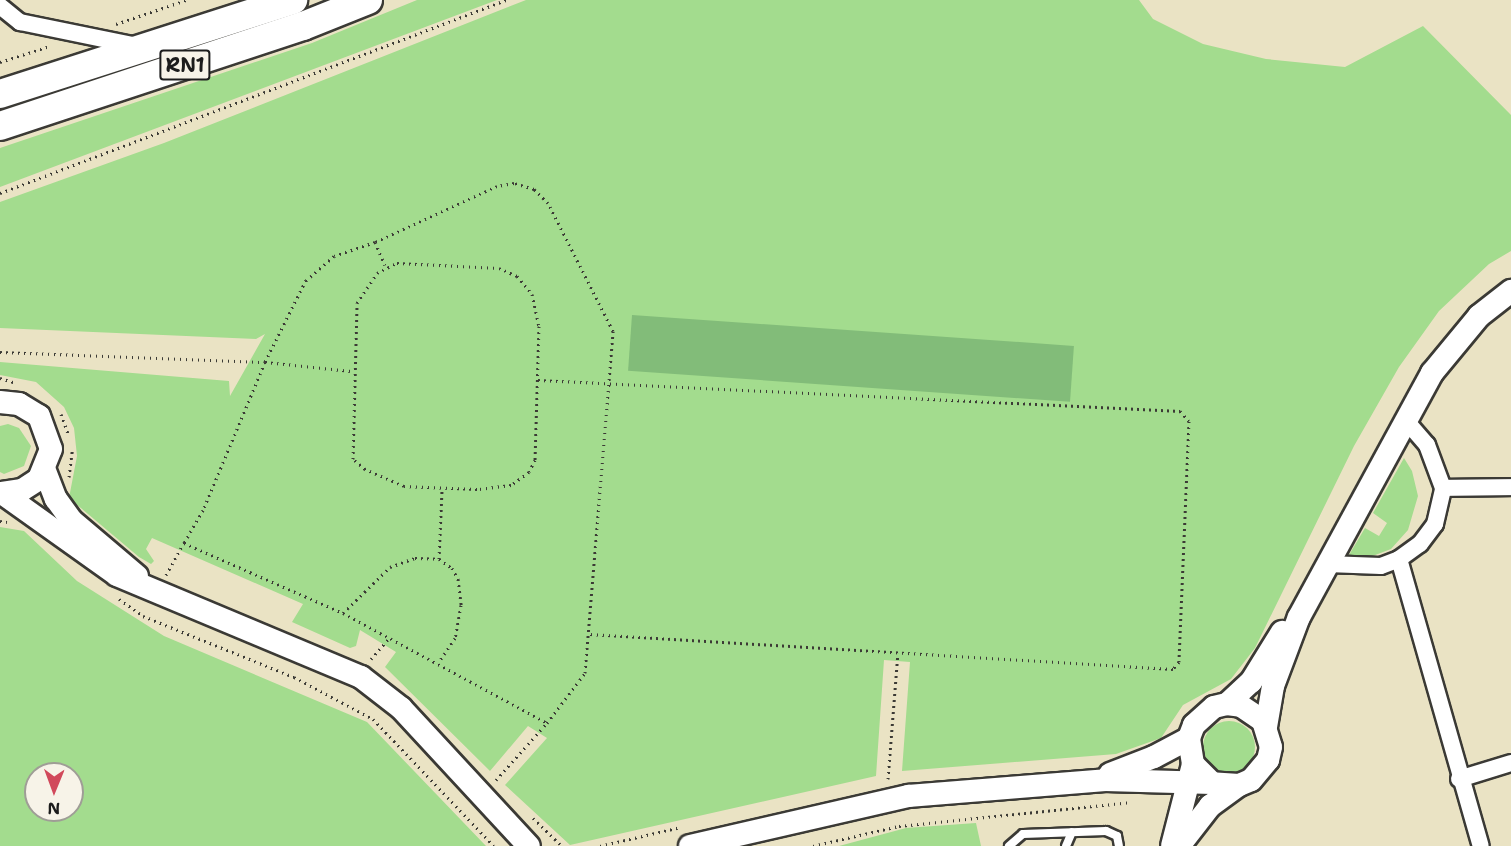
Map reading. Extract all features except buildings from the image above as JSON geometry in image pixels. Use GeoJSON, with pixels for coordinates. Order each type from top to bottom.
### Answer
{"type":"FeatureCollection","features":[{"type":"Feature","properties":{"kind":"highway","name":"RN1"},"geometry":{"type":"LineString","coordinates":[[0,94],[293,0]]}},
{"type":"Feature","properties":{"kind":"highway","name":"RN1"},"geometry":{"type":"LineString","coordinates":[[0,126],[303,26],[368,0]]}},
{"type":"Feature","properties":{"kind":"street"},"geometry":{"type":"LineString","coordinates":[[0,6],[20,22],[145,48]]}},
{"type":"Feature","properties":{"kind":"street"},"geometry":{"type":"LineString","coordinates":[[1179,846],[1210,806],[1256,776],[1268,760],[1271,747],[1266,727],[1273,686],[1299,617],[1432,373],[1479,316],[1511,291]]}},
{"type":"Feature","properties":{"kind":"street"},"geometry":{"type":"LineString","coordinates":[[0,402],[30,409],[46,426],[51,449],[45,471],[22,490],[1,493]]}},
{"type":"Feature","properties":{"kind":"street"},"geometry":{"type":"LineString","coordinates":[[1327,564],[1381,566],[1399,559],[1420,544],[1435,524],[1443,488],[1427,445],[1407,422]]}},
{"type":"Feature","properties":{"kind":"street"},"geometry":{"type":"LineString","coordinates":[[45,471],[56,499],[72,521],[129,567],[361,677],[401,708],[530,846]]}},
{"type":"Feature","properties":{"kind":"street"},"geometry":{"type":"LineString","coordinates":[[1443,488],[1511,487]]}},
{"type":"Feature","properties":{"kind":"street"},"geometry":{"type":"LineString","coordinates":[[1,493],[103,568],[150,577]]}},
{"type":"Feature","properties":{"kind":"street"},"geometry":{"type":"LineString","coordinates":[[1399,559],[1459,779],[1481,846]]}},
{"type":"Feature","properties":{"kind":"street"},"geometry":{"type":"LineString","coordinates":[[1077,782],[1135,765],[1189,738],[1203,715],[1227,704],[1241,693],[1279,636],[1299,617]]}},
{"type":"Feature","properties":{"kind":"street"},"geometry":{"type":"LineString","coordinates":[[1227,704],[1253,712],[1266,727]]}},
{"type":"Feature","properties":{"kind":"street"},"geometry":{"type":"LineString","coordinates":[[1172,846],[1199,776],[1189,738]]}},
{"type":"Feature","properties":{"kind":"street"},"geometry":{"type":"LineString","coordinates":[[1459,779],[1511,763]]}},
{"type":"Feature","properties":{"kind":"street"},"geometry":{"type":"LineString","coordinates":[[691,835],[908,796],[1077,782],[1199,776],[1239,785]]}},
{"type":"Feature","properties":{"kind":"lane"},"geometry":{"type":"LineString","coordinates":[[1066,846],[1072,832]]}},
{"type":"Feature","properties":{"kind":"lane"},"geometry":{"type":"LineString","coordinates":[[1009,846],[1023,834],[1072,832],[1110,832],[1117,836],[1119,846]]}},
{"type":"Feature","properties":{"kind":"path"},"geometry":{"type":"LineString","coordinates":[[113,25],[186,0]]}},
{"type":"Feature","properties":{"kind":"path"},"geometry":{"type":"LineString","coordinates":[[0,194],[506,0]]}},
{"type":"Feature","properties":{"kind":"path"},"geometry":{"type":"LineString","coordinates":[[165,576],[203,510],[265,362],[306,280],[334,256],[375,242],[497,186],[514,183],[534,189],[548,203],[613,332],[585,673],[547,723],[495,781]]}},
{"type":"Feature","properties":{"kind":"path"},"geometry":{"type":"LineString","coordinates":[[375,242],[386,266]]}},
{"type":"Feature","properties":{"kind":"path"},"geometry":{"type":"LineString","coordinates":[[397,263],[499,268],[517,276],[532,294],[539,326],[535,460],[529,471],[511,485],[442,489],[404,486],[366,469],[353,459],[352,372],[357,303],[368,283],[386,266],[397,263]]}},
{"type":"Feature","properties":{"kind":"path"},"geometry":{"type":"LineString","coordinates":[[0,352],[265,362],[352,372]]}},
{"type":"Feature","properties":{"kind":"path"},"geometry":{"type":"LineString","coordinates":[[0,378],[21,384]]}},
{"type":"Feature","properties":{"kind":"path"},"geometry":{"type":"LineString","coordinates":[[538,380],[609,380],[1185,413],[1189,421],[1179,662],[1173,669],[590,634]]}},
{"type":"Feature","properties":{"kind":"path"},"geometry":{"type":"LineString","coordinates":[[58,408],[70,438]]}},
{"type":"Feature","properties":{"kind":"path"},"geometry":{"type":"LineString","coordinates":[[68,481],[71,444]]}},
{"type":"Feature","properties":{"kind":"path"},"geometry":{"type":"LineString","coordinates":[[439,560],[442,489]]}},
{"type":"Feature","properties":{"kind":"path"},"geometry":{"type":"LineString","coordinates":[[0,521],[9,522]]}},
{"type":"Feature","properties":{"kind":"path"},"geometry":{"type":"LineString","coordinates":[[184,543],[343,613],[547,723]]}},
{"type":"Feature","properties":{"kind":"path"},"geometry":{"type":"LineString","coordinates":[[343,613],[390,567],[415,558],[439,560],[452,568],[458,579],[461,605],[455,638],[438,663]]}},
{"type":"Feature","properties":{"kind":"path"},"geometry":{"type":"LineString","coordinates":[[150,577],[165,576],[175,581]]}},
{"type":"Feature","properties":{"kind":"path"},"geometry":{"type":"LineString","coordinates":[[111,593],[143,616],[294,677],[373,719],[494,846]]}},
{"type":"Feature","properties":{"kind":"path"},"geometry":{"type":"LineString","coordinates":[[368,663],[389,638]]}},
{"type":"Feature","properties":{"kind":"path"},"geometry":{"type":"LineString","coordinates":[[888,779],[898,653]]}},
{"type":"Feature","properties":{"kind":"path"},"geometry":{"type":"LineString","coordinates":[[486,773],[503,789]]}},
{"type":"Feature","properties":{"kind":"path"},"geometry":{"type":"LineString","coordinates":[[876,782],[897,778]]}},
{"type":"Feature","properties":{"kind":"path"},"geometry":{"type":"LineString","coordinates":[[813,846],[899,826],[1072,811],[1143,800]]}},
{"type":"Feature","properties":{"kind":"path"},"geometry":{"type":"LineString","coordinates":[[528,813],[562,846]]}},
{"type":"Feature","properties":{"kind":"path"},"geometry":{"type":"LineString","coordinates":[[600,846],[691,835]]}},
{"type":"Feature","properties":{"kind":"green space"},"geometry":{"type":"Polygon","coordinates":[[[417,0],[497,0],[0,187],[0,148],[312,43],[417,0]]]}},
{"type":"Feature","properties":{"kind":"green space"},"geometry":{"type":"Polygon","coordinates":[[[526,0],[1139,0],[1153,19],[1203,44],[1266,59],[1345,67],[1423,26],[1511,115],[1511,251],[1489,264],[1439,311],[1399,367],[1354,446],[1255,648],[1231,679],[1183,705],[1161,738],[1116,754],[902,771],[910,662],[884,660],[876,776],[570,845],[505,785],[547,738],[528,726],[490,771],[385,667],[396,652],[360,630],[356,646],[350,648],[292,622],[303,604],[152,538],[146,549],[154,561],[151,564],[139,557],[69,498],[77,456],[74,428],[64,407],[36,382],[0,375],[0,362],[229,381],[230,396],[265,334],[256,339],[0,328],[0,202],[164,143],[526,0]]]}},
{"type":"Feature","properties":{"kind":"green space"},"geometry":{"type":"Polygon","coordinates":[[[632,315],[1074,346],[1070,402],[628,371],[632,315]]]}},
{"type":"Feature","properties":{"kind":"green space"},"geometry":{"type":"Polygon","coordinates":[[[8,424],[19,428],[31,446],[24,466],[4,474],[0,472],[0,426],[8,424]]]}},
{"type":"Feature","properties":{"kind":"green space"},"geometry":{"type":"Polygon","coordinates":[[[1404,458],[1412,471],[1418,496],[1408,530],[1391,549],[1370,557],[1346,560],[1365,528],[1379,536],[1387,523],[1373,513],[1404,458]]]}},
{"type":"Feature","properties":{"kind":"green space"},"geometry":{"type":"Polygon","coordinates":[[[0,527],[24,531],[77,581],[164,636],[367,722],[486,846],[0,846],[0,527]]]}},
{"type":"Feature","properties":{"kind":"green space"},"geometry":{"type":"Polygon","coordinates":[[[1224,721],[1234,721],[1248,728],[1255,747],[1248,766],[1234,773],[1224,773],[1214,769],[1207,762],[1203,752],[1203,742],[1207,732],[1214,725],[1224,721]]]}},
{"type":"Feature","properties":{"kind":"green space"},"geometry":{"type":"Polygon","coordinates":[[[976,823],[981,846],[839,846],[906,828],[976,823]]]}}]}
